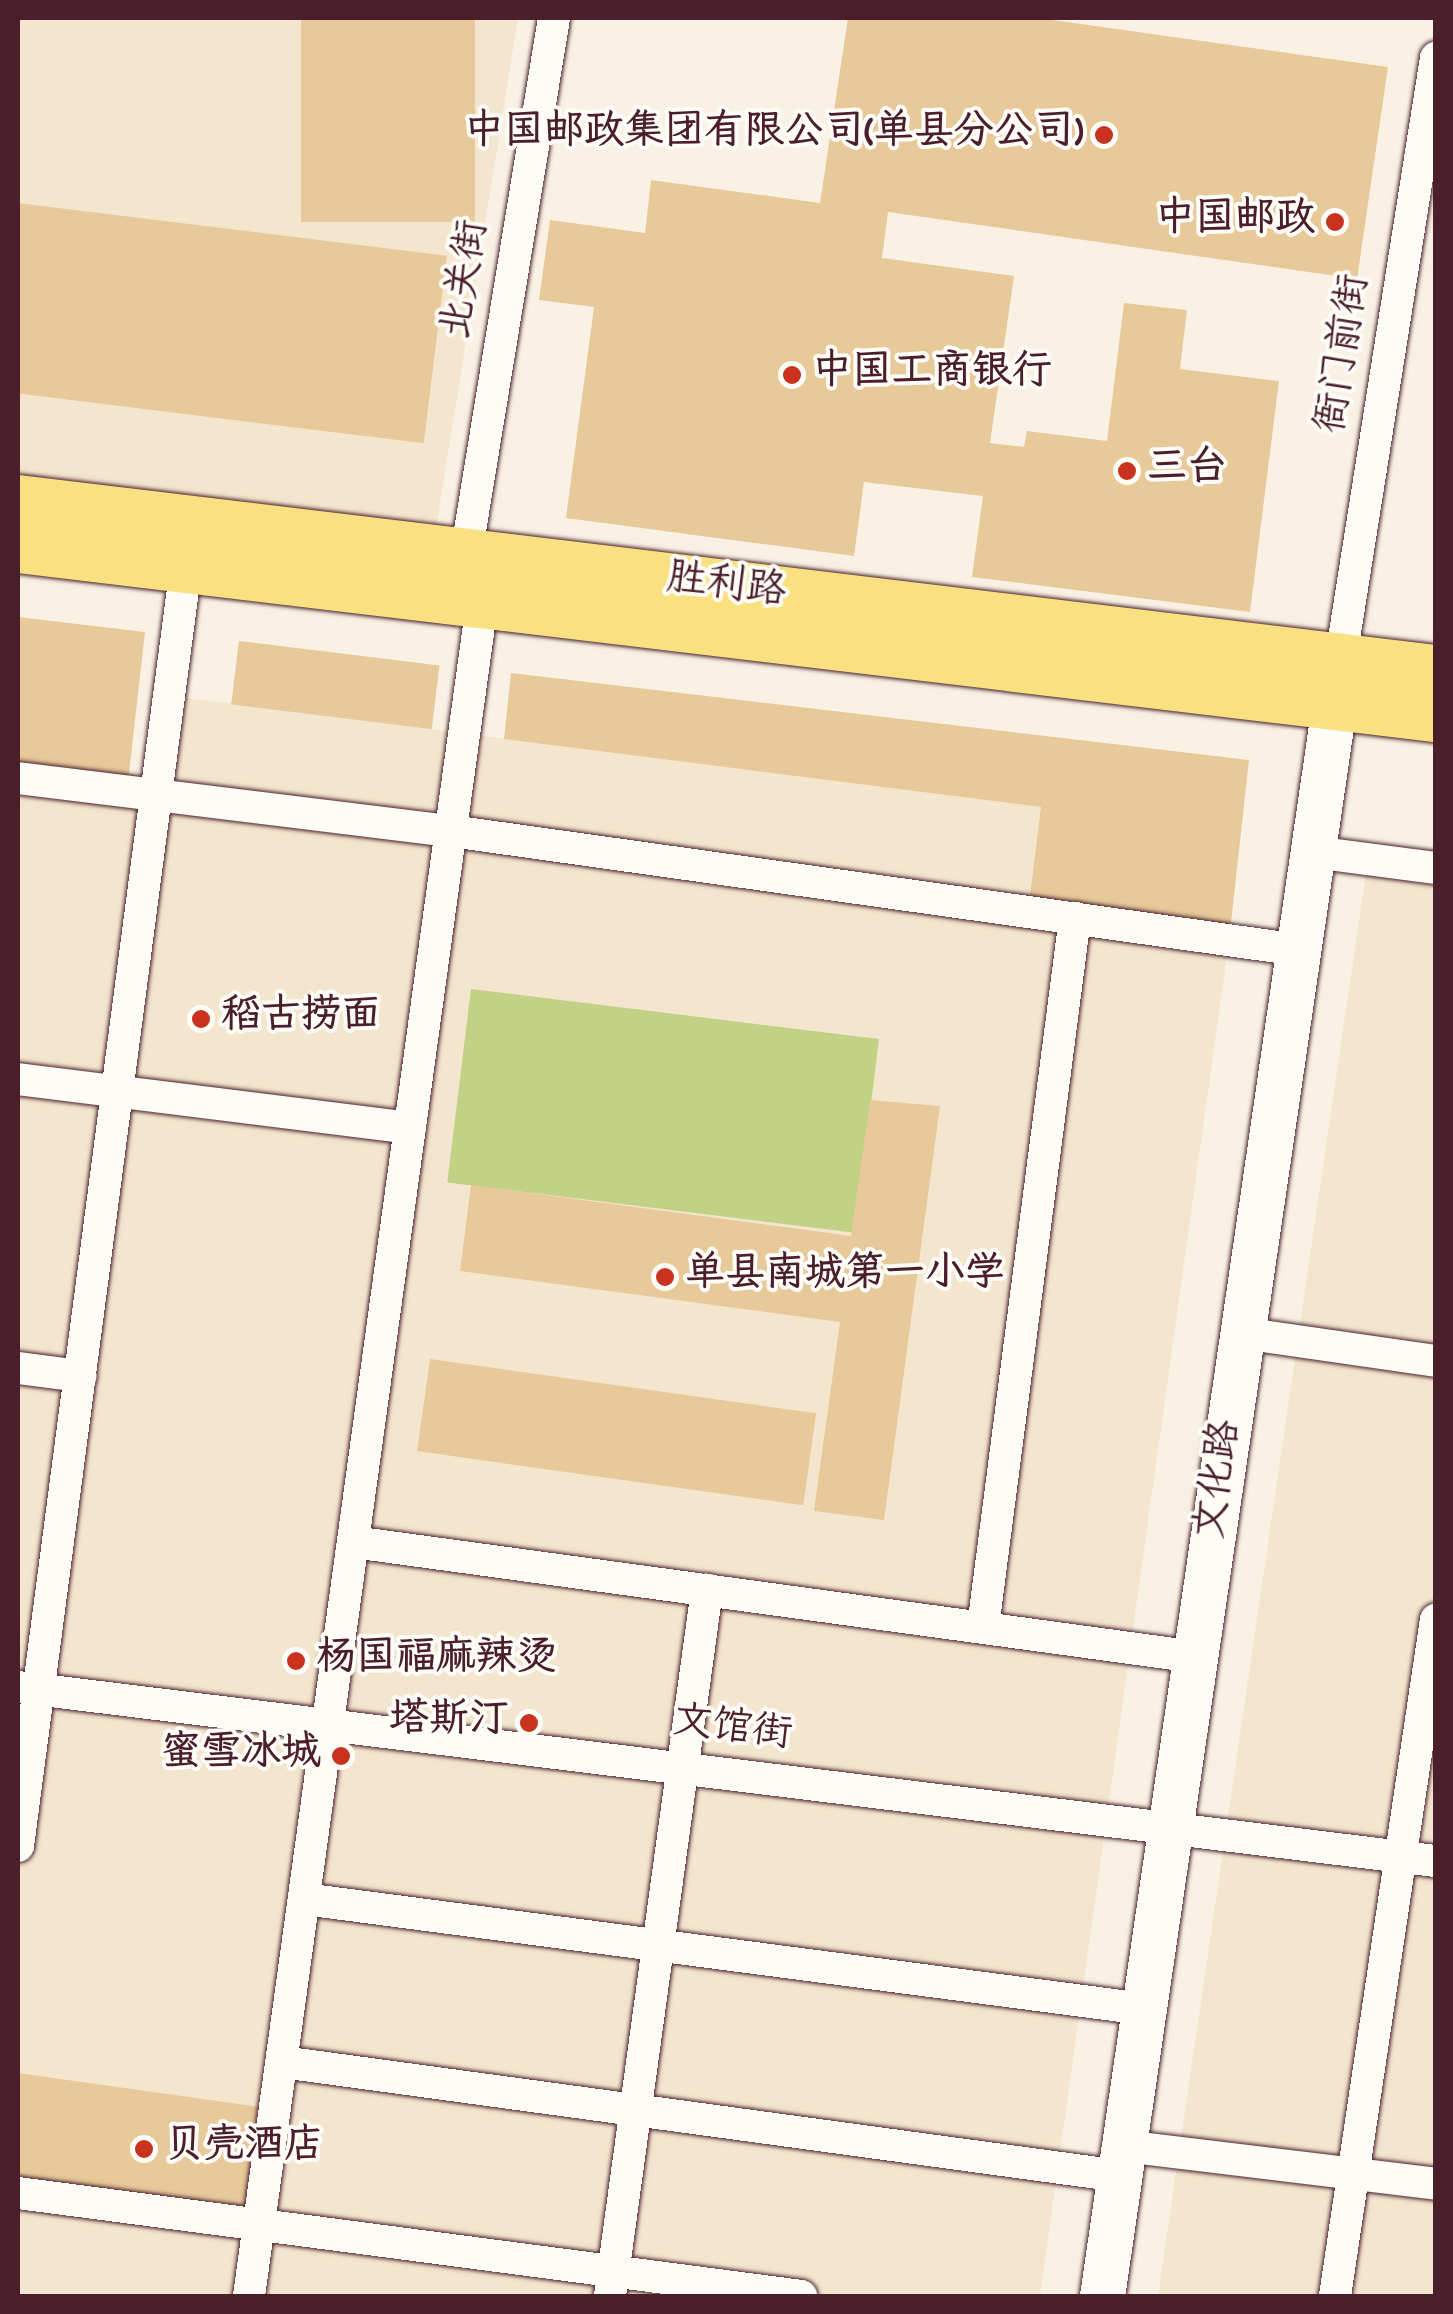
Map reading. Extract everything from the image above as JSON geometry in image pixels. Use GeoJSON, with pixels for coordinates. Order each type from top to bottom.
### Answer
{"type":"FeatureCollection","features":[{"type":"Feature","properties":{"kind":"main road","name":"胜利路"},"geometry":{"type":"LineString","coordinates":[[18,501],[474,579],[1337,686],[1436,716]]}},
{"type":"Feature","properties":{"kind":"main road","name":"胜利路"},"geometry":{"type":"LineString","coordinates":[[18,546],[186,567],[474,579]]}},
{"type":"Feature","properties":{"kind":"main road","name":"胜利路"},"geometry":{"type":"LineString","coordinates":[[1337,686],[1436,671]]}},
{"type":"Feature","properties":{"kind":"street","name":"北关街"},"geometry":{"type":"LineString","coordinates":[[249,2296],[451,830],[474,579],[554,18]]}},
{"type":"Feature","properties":{"kind":"street","name":"衙门前街"},"geometry":{"type":"LineString","coordinates":[[1337,686],[1436,58]]}},
{"type":"Feature","properties":{"kind":"street"},"geometry":{"type":"LineString","coordinates":[[18,1846],[28,1688],[80,1376],[186,567]]}},
{"type":"Feature","properties":{"kind":"street","name":"文化路"},"geometry":{"type":"LineString","coordinates":[[1102,2296],[1337,686]]}},
{"type":"Feature","properties":{"kind":"street"},"geometry":{"type":"LineString","coordinates":[[18,778],[451,830],[1298,950]]}},
{"type":"Feature","properties":{"kind":"street"},"geometry":{"type":"LineString","coordinates":[[1313,852],[1436,868]]}},
{"type":"Feature","properties":{"kind":"street"},"geometry":{"type":"LineString","coordinates":[[983,1628],[1075,918]]}},
{"type":"Feature","properties":{"kind":"street"},"geometry":{"type":"LineString","coordinates":[[18,1079],[410,1128]]}},
{"type":"Feature","properties":{"kind":"street"},"geometry":{"type":"LineString","coordinates":[[1242,1333],[1436,1362]]}},
{"type":"Feature","properties":{"kind":"street"},"geometry":{"type":"LineString","coordinates":[[18,1368],[80,1376]]}},
{"type":"Feature","properties":{"kind":"street"},"geometry":{"type":"LineString","coordinates":[[353,1542],[1196,1657]]}},
{"type":"Feature","properties":{"kind":"street"},"geometry":{"type":"LineString","coordinates":[[612,2284],[707,1590]]}},
{"type":"Feature","properties":{"kind":"street"},"geometry":{"type":"LineString","coordinates":[[1335,2296],[1436,1619]]}},
{"type":"Feature","properties":{"kind":"street","name":"文馆街"},"geometry":{"type":"LineString","coordinates":[[28,1688],[1436,1860]]}},
{"type":"Feature","properties":{"kind":"street"},"geometry":{"type":"LineString","coordinates":[[304,1899],[1144,2009]]}},
{"type":"Feature","properties":{"kind":"street"},"geometry":{"type":"LineString","coordinates":[[282,2062],[636,2110],[1122,2161],[1353,2174],[1436,2184]]}},
{"type":"Feature","properties":{"kind":"street"},"geometry":{"type":"LineString","coordinates":[[18,2192],[259,2224],[612,2284],[801,2296]]}},
{"type":"Feature","properties":{"kind":"shaded area"},"geometry":{"type":"Polygon","coordinates":[[[18,18],[518,18],[436,528],[18,476],[18,18]]]}},
{"type":"Feature","properties":{"kind":"shaded area"},"geometry":{"type":"Polygon","coordinates":[[[170,696],[1041,807],[1229,941],[1040,2296],[18,2296],[18,778],[156,795],[170,696]]]}},
{"type":"Feature","properties":{"kind":"shaded area"},"geometry":{"type":"Polygon","coordinates":[[[1367,866],[1435,872],[1435,2296],[1158,2296],[1367,866]]]}},
{"type":"Feature","properties":{"kind":"green space"},"geometry":{"type":"Polygon","coordinates":[[[471,989],[879,1039],[855,1233],[447,1183],[471,989]]]}},
{"type":"Feature","properties":{"kind":"building"},"geometry":{"type":"Polygon","coordinates":[[[301,18],[475,18],[475,222],[301,222],[301,18]]]}},
{"type":"Feature","properties":{"kind":"building"},"geometry":{"type":"Polygon","coordinates":[[[848,18],[1038,18],[1388,67],[1357,279],[888,212],[882,258],[1014,276],[990,443],[1024,447],[1027,431],[1107,441],[1124,303],[1187,310],[1180,369],[1279,381],[1250,612],[972,577],[983,496],[864,482],[854,556],[566,518],[594,307],[539,300],[550,220],[645,233],[651,180],[820,203],[848,18]]]}},
{"type":"Feature","properties":{"kind":"building"},"geometry":{"type":"Polygon","coordinates":[[[18,203],[447,256],[424,443],[18,393],[18,203]]]}},
{"type":"Feature","properties":{"kind":"building"},"geometry":{"type":"Polygon","coordinates":[[[18,617],[145,632],[127,791],[18,778],[18,617]]]}},
{"type":"Feature","properties":{"kind":"building"},"geometry":{"type":"Polygon","coordinates":[[[239,641],[439,666],[432,729],[231,705],[239,641]]]}},
{"type":"Feature","properties":{"kind":"building"},"geometry":{"type":"Polygon","coordinates":[[[511,673],[1249,760],[1229,941],[1028,912],[1041,807],[504,739],[511,673]]]}},
{"type":"Feature","properties":{"kind":"building"},"geometry":{"type":"Polygon","coordinates":[[[870,1100],[940,1106],[884,1520],[814,1511],[840,1322],[460,1271],[471,1185],[851,1236],[870,1100]]]}},
{"type":"Feature","properties":{"kind":"building"},"geometry":{"type":"Polygon","coordinates":[[[430,1359],[816,1413],[803,1505],[417,1451],[430,1359]]]}},
{"type":"Feature","properties":{"kind":"building","name":"贝壳酒店"},"geometry":{"type":"Polygon","coordinates":[[[18,2073],[275,2109],[259,2224],[18,2190],[18,2073]]]}},
{"type":"Feature","properties":{"kind":"place","name":"中国邮政集团有限公司(单县分公司)"},"geometry":{"type":"Point","coordinates":[1104,135]}},
{"type":"Feature","properties":{"kind":"place","name":"中国邮政"},"geometry":{"type":"Point","coordinates":[1335,222]}},
{"type":"Feature","properties":{"kind":"place","name":"中国工商银行"},"geometry":{"type":"Point","coordinates":[792,375]}},
{"type":"Feature","properties":{"kind":"place","name":"三台"},"geometry":{"type":"Point","coordinates":[1127,471]}},
{"type":"Feature","properties":{"kind":"place","name":"稻古捞面"},"geometry":{"type":"Point","coordinates":[201,1019]}},
{"type":"Feature","properties":{"kind":"place","name":"单县南城第一小学"},"geometry":{"type":"Point","coordinates":[665,1277]}},
{"type":"Feature","properties":{"kind":"place","name":"杨国福麻辣烫"},"geometry":{"type":"Point","coordinates":[296,1661]}},
{"type":"Feature","properties":{"kind":"place","name":"塔斯汀"},"geometry":{"type":"Point","coordinates":[529,1723]}},
{"type":"Feature","properties":{"kind":"place","name":"蜜雪冰城"},"geometry":{"type":"Point","coordinates":[341,1756]}},
{"type":"Feature","properties":{"kind":"place","name":"贝壳酒店"},"geometry":{"type":"Point","coordinates":[144,2149]}}]}
